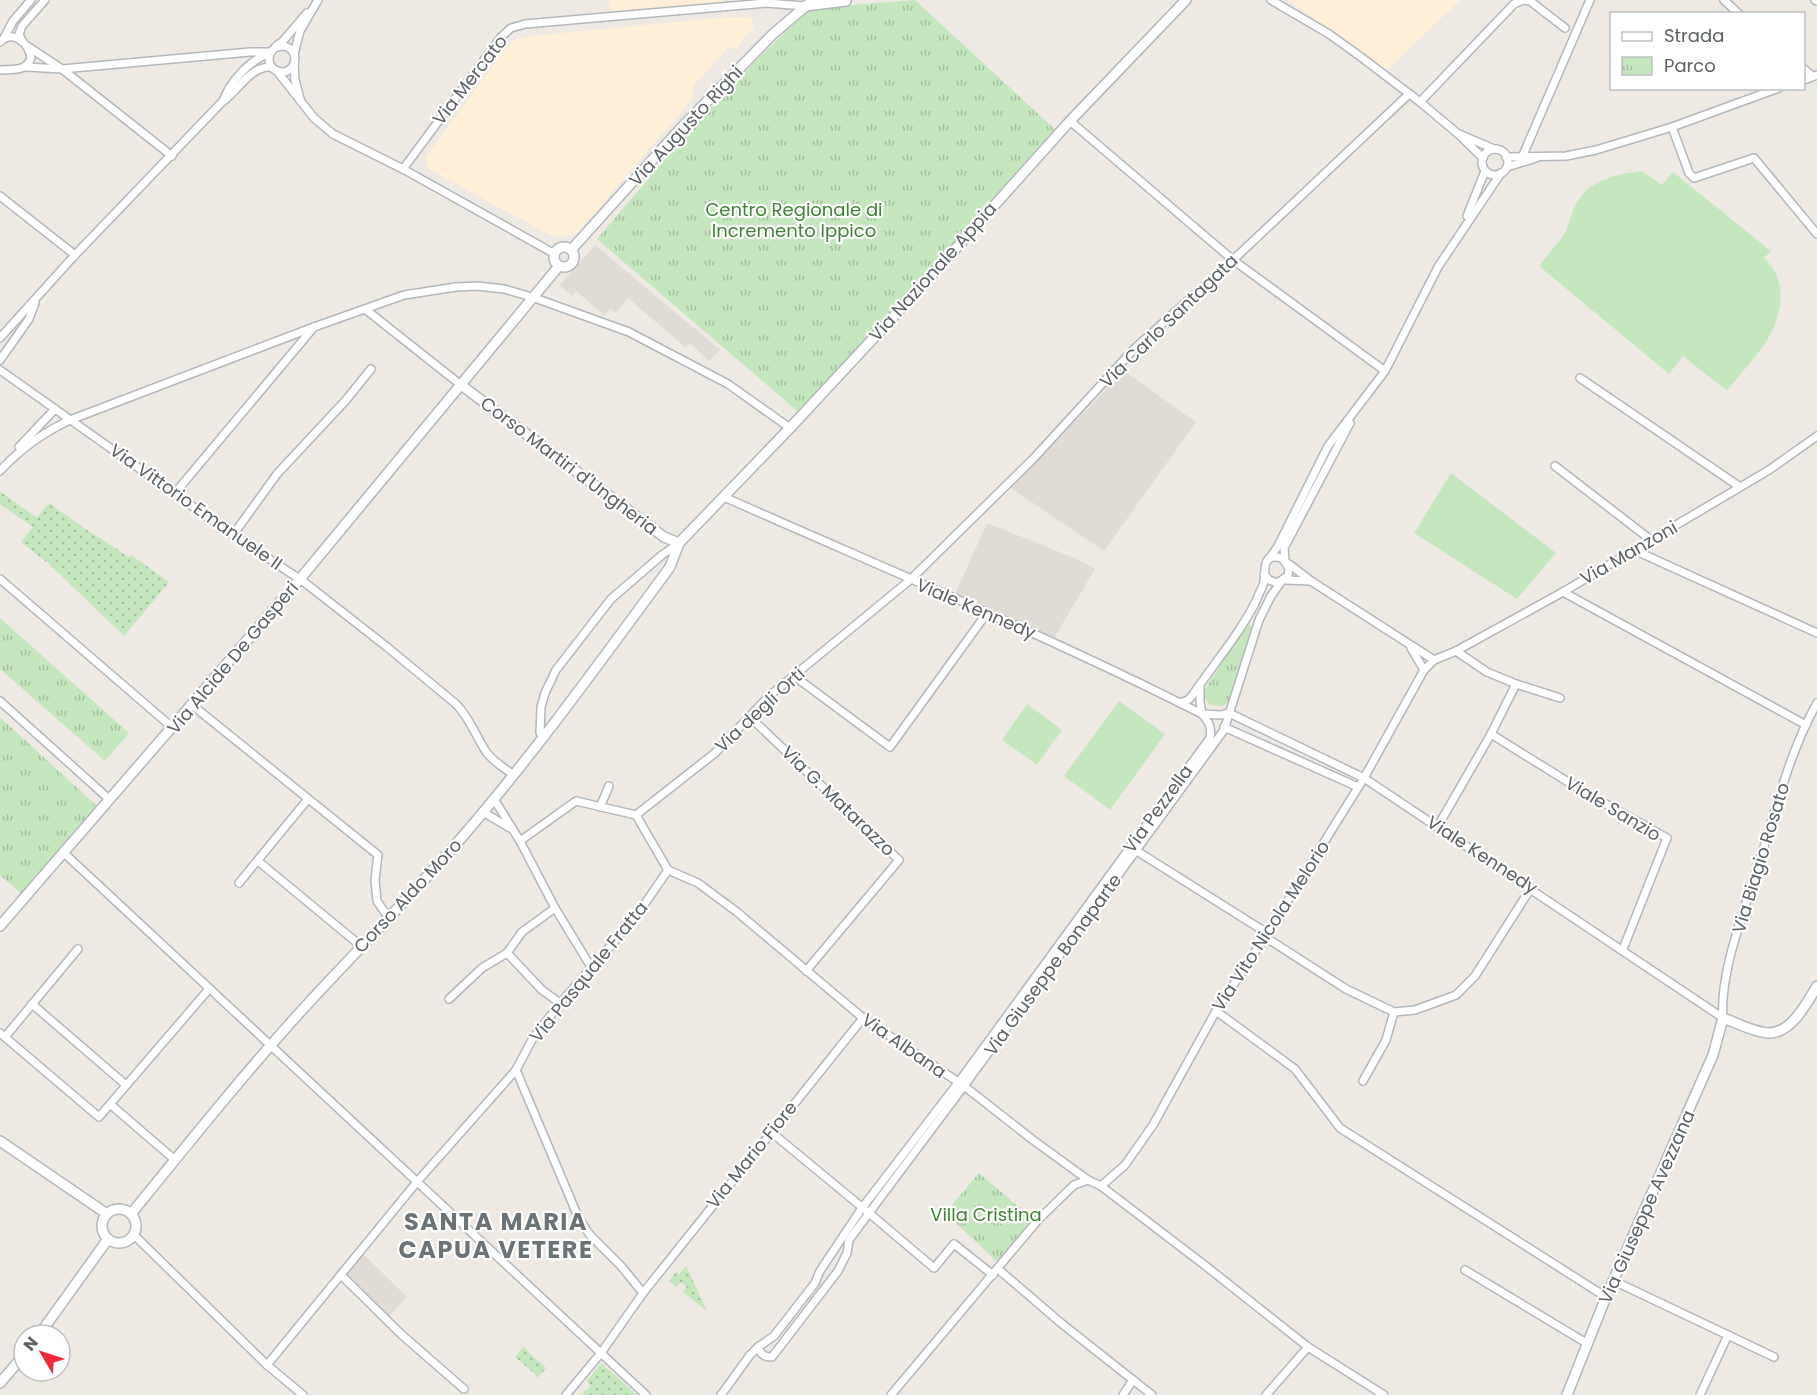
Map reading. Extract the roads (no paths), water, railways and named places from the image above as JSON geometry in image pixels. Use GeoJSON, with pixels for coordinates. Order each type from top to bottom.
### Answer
{"type":"FeatureCollection","features":[{"type":"Feature","properties":{"kind":"main road"},"geometry":{"type":"LineString","coordinates":[[809,3],[846,0]]}},
{"type":"Feature","properties":{"kind":"main road","name":"Via Nazionale Appia"},"geometry":{"type":"LineString","coordinates":[[679,543],[933,274],[1177,4],[1186,0]]}},
{"type":"Feature","properties":{"kind":"main road","name":"Via Augusto Righi"},"geometry":{"type":"LineString","coordinates":[[571,250],[681,128],[773,34],[809,3]]}},
{"type":"Feature","properties":{"kind":"main road"},"geometry":{"type":"LineString","coordinates":[[562,248],[571,250],[574,259],[571,265],[559,266],[555,260],[555,254],[562,248]]}},
{"type":"Feature","properties":{"kind":"main road"},"geometry":{"type":"LineString","coordinates":[[460,385],[559,266]]}},
{"type":"Feature","properties":{"kind":"main road","name":"Corso Martiri d'Ungheria"},"geometry":{"type":"LineString","coordinates":[[460,385],[664,537],[679,543]]}},
{"type":"Feature","properties":{"kind":"main road","name":"Via Alcide De Gasperi"},"geometry":{"type":"LineString","coordinates":[[0,926],[300,579],[460,385]]}},
{"type":"Feature","properties":{"kind":"main road","name":"Corso Aldo Moro"},"geometry":{"type":"LineString","coordinates":[[131,1214],[270,1046],[495,799],[544,738],[670,567],[679,543]]}},
{"type":"Feature","properties":{"kind":"main road"},"geometry":{"type":"LineString","coordinates":[[1723,1018],[1765,1033],[1775,1033],[1791,1024],[1807,1004],[1817,986]]}},
{"type":"Feature","properties":{"kind":"main road","name":"Via Giuseppe Avezzana"},"geometry":{"type":"LineString","coordinates":[[1567,1395],[1606,1297],[1713,1055],[1723,1018]]}},
{"type":"Feature","properties":{"kind":"main road"},"geometry":{"type":"LineString","coordinates":[[0,1141],[107,1214]]}},
{"type":"Feature","properties":{"kind":"main road"},"geometry":{"type":"LineString","coordinates":[[117,1210],[131,1214],[136,1224],[134,1234],[122,1243],[108,1239],[103,1230],[107,1214],[117,1210]]}},
{"type":"Feature","properties":{"kind":"main road"},"geometry":{"type":"LineString","coordinates":[[48,1323],[108,1239]]}},
{"type":"Feature","properties":{"kind":"main road"},"geometry":{"type":"LineString","coordinates":[[0,1383],[12,1369]]}},
{"type":"Feature","properties":{"kind":"street"},"geometry":{"type":"LineString","coordinates":[[2,40],[13,21],[31,0]]}},
{"type":"Feature","properties":{"kind":"street"},"geometry":{"type":"LineString","coordinates":[[26,67],[31,58],[20,34],[22,26],[45,0]]}},
{"type":"Feature","properties":{"kind":"street"},"geometry":{"type":"LineString","coordinates":[[1420,102],[1514,4],[1522,0],[1530,1],[1565,28]]}},
{"type":"Feature","properties":{"kind":"street"},"geometry":{"type":"LineString","coordinates":[[1523,155],[1590,0]]}},
{"type":"Feature","properties":{"kind":"street"},"geometry":{"type":"LineString","coordinates":[[1724,0],[1737,12]]}},
{"type":"Feature","properties":{"kind":"street"},"geometry":{"type":"LineString","coordinates":[[1274,1],[1345,45],[1420,102],[1483,158],[1485,171],[1461,231]]}},
{"type":"Feature","properties":{"kind":"street"},"geometry":{"type":"LineString","coordinates":[[222,102],[227,90],[251,64],[283,41],[317,2]]}},
{"type":"Feature","properties":{"kind":"street"},"geometry":{"type":"LineString","coordinates":[[300,99],[295,80],[296,41],[317,2]]}},
{"type":"Feature","properties":{"kind":"street","name":"Via Mercato"},"geometry":{"type":"LineString","coordinates":[[403,169],[501,37],[511,28],[525,24],[766,3],[809,3]]}},
{"type":"Feature","properties":{"kind":"street"},"geometry":{"type":"LineString","coordinates":[[2,40],[15,36],[62,69],[172,156]]}},
{"type":"Feature","properties":{"kind":"street"},"geometry":{"type":"LineString","coordinates":[[276,46],[289,47],[294,54]]}},
{"type":"Feature","properties":{"kind":"street"},"geometry":{"type":"LineString","coordinates":[[0,70],[26,67],[62,69],[270,52]]}},
{"type":"Feature","properties":{"kind":"street"},"geometry":{"type":"LineString","coordinates":[[270,52],[268,60],[274,69],[314,118],[333,134],[403,169],[555,254]]}},
{"type":"Feature","properties":{"kind":"street"},"geometry":{"type":"LineString","coordinates":[[0,338],[75,255],[222,102],[257,70],[274,69],[285,72],[294,63]]}},
{"type":"Feature","properties":{"kind":"street"},"geometry":{"type":"LineString","coordinates":[[1506,157],[1566,156],[1596,150],[1672,127],[1774,90]]}},
{"type":"Feature","properties":{"kind":"street","name":"Via Carlo Santagata"},"geometry":{"type":"LineString","coordinates":[[910,580],[1033,459],[1134,349],[1233,260],[1408,94]]}},
{"type":"Feature","properties":{"kind":"street"},"geometry":{"type":"LineString","coordinates":[[1070,121],[1233,260],[1385,371]]}},
{"type":"Feature","properties":{"kind":"street"},"geometry":{"type":"LineString","coordinates":[[1672,127],[1689,173],[1694,178],[1754,158],[1817,234]]}},
{"type":"Feature","properties":{"kind":"street"},"geometry":{"type":"LineString","coordinates":[[1457,133],[1502,151],[1506,157],[1507,167]]}},
{"type":"Feature","properties":{"kind":"street"},"geometry":{"type":"LineString","coordinates":[[1483,158],[1487,152],[1494,149]]}},
{"type":"Feature","properties":{"kind":"street"},"geometry":{"type":"LineString","coordinates":[[1180,703],[1188,700],[1201,684],[1248,614],[1264,582],[1264,566],[1278,546],[1328,446],[1385,371],[1438,267],[1461,231],[1507,167],[1542,156]]}},
{"type":"Feature","properties":{"kind":"street"},"geometry":{"type":"LineString","coordinates":[[1485,171],[1493,175],[1501,173]]}},
{"type":"Feature","properties":{"kind":"street"},"geometry":{"type":"LineString","coordinates":[[0,196],[75,255]]}},
{"type":"Feature","properties":{"kind":"street"},"geometry":{"type":"LineString","coordinates":[[0,471],[30,442],[47,430],[70,420],[404,295],[456,286],[504,289],[629,332],[728,384],[790,428]]}},
{"type":"Feature","properties":{"kind":"street"},"geometry":{"type":"LineString","coordinates":[[0,360],[29,319],[36,299]]}},
{"type":"Feature","properties":{"kind":"street"},"geometry":{"type":"LineString","coordinates":[[365,309],[460,385]]}},
{"type":"Feature","properties":{"kind":"street"},"geometry":{"type":"LineString","coordinates":[[175,493],[314,327]]}},
{"type":"Feature","properties":{"kind":"street"},"geometry":{"type":"LineString","coordinates":[[233,535],[277,474],[346,400],[371,369]]}},
{"type":"Feature","properties":{"kind":"street","name":"Via Vittorio Emanuele II"},"geometry":{"type":"LineString","coordinates":[[0,370],[233,535],[300,579],[387,647],[464,712],[486,752],[513,775]]}},
{"type":"Feature","properties":{"kind":"street"},"geometry":{"type":"LineString","coordinates":[[1580,378],[1740,487]]}},
{"type":"Feature","properties":{"kind":"street"},"geometry":{"type":"LineString","coordinates":[[1368,393],[1336,448],[1284,548],[1289,572],[1271,596],[1259,620],[1224,727],[1133,848],[1346,989],[1394,1012],[1414,1010],[1456,994],[1475,976],[1531,888]]}},
{"type":"Feature","properties":{"kind":"street"},"geometry":{"type":"LineString","coordinates":[[13,457],[27,438],[55,409]]}},
{"type":"Feature","properties":{"kind":"street","name":"Via Manzoni"},"geometry":{"type":"LineString","coordinates":[[1434,660],[1456,651],[1563,592],[1769,470],[1817,436]]}},
{"type":"Feature","properties":{"kind":"street"},"geometry":{"type":"LineString","coordinates":[[1555,466],[1651,540]]}},
{"type":"Feature","properties":{"kind":"street","name":"Viale Kennedy"},"geometry":{"type":"LineString","coordinates":[[724,496],[1067,648],[1203,714]]}},
{"type":"Feature","properties":{"kind":"street"},"geometry":{"type":"LineString","coordinates":[[544,738],[540,733],[541,706],[549,681],[556,670],[611,599],[679,543]]}},
{"type":"Feature","properties":{"kind":"street"},"geometry":{"type":"LineString","coordinates":[[1634,550],[1817,633]]}},
{"type":"Feature","properties":{"kind":"street"},"geometry":{"type":"LineString","coordinates":[[1269,559],[1278,557],[1287,562],[1311,581],[1434,660]]}},
{"type":"Feature","properties":{"kind":"street"},"geometry":{"type":"LineString","coordinates":[[1264,574],[1273,582],[1311,581]]}},
{"type":"Feature","properties":{"kind":"street"},"geometry":{"type":"LineString","coordinates":[[0,579],[173,728]]}},
{"type":"Feature","properties":{"kind":"street","name":"Via degli Orti"},"geometry":{"type":"LineString","coordinates":[[636,815],[715,753],[768,697],[910,580]]}},
{"type":"Feature","properties":{"kind":"street"},"geometry":{"type":"LineString","coordinates":[[1563,592],[1806,725]]}},
{"type":"Feature","properties":{"kind":"street"},"geometry":{"type":"LineString","coordinates":[[794,676],[890,747],[987,613]]}},
{"type":"Feature","properties":{"kind":"street"},"geometry":{"type":"LineString","coordinates":[[1248,614],[1255,615],[1259,620]]}},
{"type":"Feature","properties":{"kind":"street"},"geometry":{"type":"LineString","coordinates":[[1410,645],[1424,670]]}},
{"type":"Feature","properties":{"kind":"street"},"geometry":{"type":"LineString","coordinates":[[1456,651],[1487,672],[1560,698]]}},
{"type":"Feature","properties":{"kind":"street","name":"Via Vito Nicola Melorio"},"geometry":{"type":"LineString","coordinates":[[1101,1186],[1125,1165],[1153,1125],[1216,1011],[1359,787],[1424,670],[1434,660]]}},
{"type":"Feature","properties":{"kind":"street"},"geometry":{"type":"LineString","coordinates":[[1201,684],[1200,702],[1203,714],[1221,715],[1229,712]]}},
{"type":"Feature","properties":{"kind":"street"},"geometry":{"type":"LineString","coordinates":[[1437,826],[1491,734],[1516,684]]}},
{"type":"Feature","properties":{"kind":"street"},"geometry":{"type":"LineString","coordinates":[[0,701],[109,799]]}},
{"type":"Feature","properties":{"kind":"street"},"geometry":{"type":"LineString","coordinates":[[192,705],[378,855],[375,880],[377,901],[388,917]]}},
{"type":"Feature","properties":{"kind":"street","name":"Via Biagio Rosato"},"geometry":{"type":"LineString","coordinates":[[1723,1018],[1722,1001],[1734,942],[1795,749],[1816,707]]}},
{"type":"Feature","properties":{"kind":"street","name":"Viale Kennedy"},"geometry":{"type":"LineString","coordinates":[[1229,712],[1364,778],[1723,1018]]}},
{"type":"Feature","properties":{"kind":"street","name":"Via Pezzella"},"geometry":{"type":"LineString","coordinates":[[961,1085],[1210,738],[1210,726],[1203,714]]}},
{"type":"Feature","properties":{"kind":"street","name":"Via G. Matarazzo"},"geometry":{"type":"LineString","coordinates":[[750,717],[899,860],[806,971]]}},
{"type":"Feature","properties":{"kind":"street"},"geometry":{"type":"LineString","coordinates":[[1224,727],[1359,787]]}},
{"type":"Feature","properties":{"kind":"street","name":"Viale Sanzio"},"geometry":{"type":"LineString","coordinates":[[1491,734],[1581,790],[1667,838],[1623,949]]}},
{"type":"Feature","properties":{"kind":"street"},"geometry":{"type":"LineString","coordinates":[[600,807],[609,786]]}},
{"type":"Feature","properties":{"kind":"street"},"geometry":{"type":"LineString","coordinates":[[239,883],[308,799]]}},
{"type":"Feature","properties":{"kind":"street"},"geometry":{"type":"LineString","coordinates":[[495,799],[555,908],[591,966]]}},
{"type":"Feature","properties":{"kind":"street"},"geometry":{"type":"LineString","coordinates":[[520,841],[576,801],[636,815],[668,870]]}},
{"type":"Feature","properties":{"kind":"street"},"geometry":{"type":"LineString","coordinates":[[483,812],[512,830]]}},
{"type":"Feature","properties":{"kind":"street"},"geometry":{"type":"LineString","coordinates":[[64,853],[646,1395]]}},
{"type":"Feature","properties":{"kind":"street"},"geometry":{"type":"LineString","coordinates":[[258,861],[361,946]]}},
{"type":"Feature","properties":{"kind":"street","name":"Via Albana"},"geometry":{"type":"LineString","coordinates":[[668,870],[698,883],[737,912],[863,1018],[961,1085],[1088,1180],[1101,1186],[1207,1266],[1308,1347],[1384,1395]]}},
{"type":"Feature","properties":{"kind":"street","name":"Via Pasquale Fratta"},"geometry":{"type":"LineString","coordinates":[[267,1365],[416,1183],[516,1070],[533,1038],[591,966],[635,918],[668,870]]}},
{"type":"Feature","properties":{"kind":"street"},"geometry":{"type":"LineString","coordinates":[[449,999],[482,968],[507,953],[522,932],[555,908]]}},
{"type":"Feature","properties":{"kind":"street"},"geometry":{"type":"LineString","coordinates":[[78,949],[32,1004],[2,1035],[99,1117],[209,989]]}},
{"type":"Feature","properties":{"kind":"street"},"geometry":{"type":"LineString","coordinates":[[507,953],[542,990],[560,1003]]}},
{"type":"Feature","properties":{"kind":"street"},"geometry":{"type":"LineString","coordinates":[[32,1004],[126,1085]]}},
{"type":"Feature","properties":{"kind":"street"},"geometry":{"type":"LineString","coordinates":[[1216,1011],[1295,1069],[1340,1128],[1606,1297]]}},
{"type":"Feature","properties":{"kind":"street"},"geometry":{"type":"LineString","coordinates":[[1363,1081],[1386,1040],[1394,1012]]}},
{"type":"Feature","properties":{"kind":"street","name":"Via Mario Fiore"},"geometry":{"type":"LineString","coordinates":[[566,1395],[601,1353],[643,1293],[863,1018]]}},
{"type":"Feature","properties":{"kind":"street"},"geometry":{"type":"LineString","coordinates":[[516,1070],[579,1219],[590,1235],[621,1266],[643,1293]]}},
{"type":"Feature","properties":{"kind":"street"},"geometry":{"type":"LineString","coordinates":[[721,1395],[758,1347],[774,1336],[800,1304],[862,1208],[961,1085]]}},
{"type":"Feature","properties":{"kind":"street"},"geometry":{"type":"LineString","coordinates":[[758,1347],[760,1354],[772,1357],[838,1271],[844,1260],[849,1240],[871,1215],[961,1085]]}},
{"type":"Feature","properties":{"kind":"street"},"geometry":{"type":"LineString","coordinates":[[110,1104],[175,1160]]}},
{"type":"Feature","properties":{"kind":"street"},"geometry":{"type":"LineString","coordinates":[[771,1132],[934,1268],[954,1244],[995,1272],[1152,1395]]}},
{"type":"Feature","properties":{"kind":"street"},"geometry":{"type":"LineString","coordinates":[[891,1395],[1038,1221],[1074,1185],[1088,1180]]}},
{"type":"Feature","properties":{"kind":"street"},"geometry":{"type":"LineString","coordinates":[[134,1234],[267,1365],[303,1395]]}},
{"type":"Feature","properties":{"kind":"street"},"geometry":{"type":"LineString","coordinates":[[832,1255],[844,1260]]}},
{"type":"Feature","properties":{"kind":"street"},"geometry":{"type":"LineString","coordinates":[[1465,1270],[1588,1344]]}},
{"type":"Feature","properties":{"kind":"street"},"geometry":{"type":"LineString","coordinates":[[341,1275],[402,1335],[464,1389]]}},
{"type":"Feature","properties":{"kind":"street"},"geometry":{"type":"LineString","coordinates":[[1614,1281],[1774,1357]]}},
{"type":"Feature","properties":{"kind":"street"},"geometry":{"type":"LineString","coordinates":[[1700,1395],[1728,1335]]}},
{"type":"Feature","properties":{"kind":"street"},"geometry":{"type":"LineString","coordinates":[[1266,1395],[1308,1347]]}},
{"type":"Feature","properties":{"kind":"street"},"geometry":{"type":"LineString","coordinates":[[1123,1395],[1133,1380]]}},
{"type":"Feature","properties":{"kind":"district","name":"SANTA MARIA CAPUA VETERE"},"geometry":{"type":"Point","coordinates":[496,1236]}},
{"type":"Feature","properties":{"kind":"park label","name":"Centro Regionale di Incremento Ippico"},"geometry":{"type":"Point","coordinates":[794,220]}},
{"type":"Feature","properties":{"kind":"park label","name":"Villa Cristina"},"geometry":{"type":"Point","coordinates":[986,1215]}}]}
